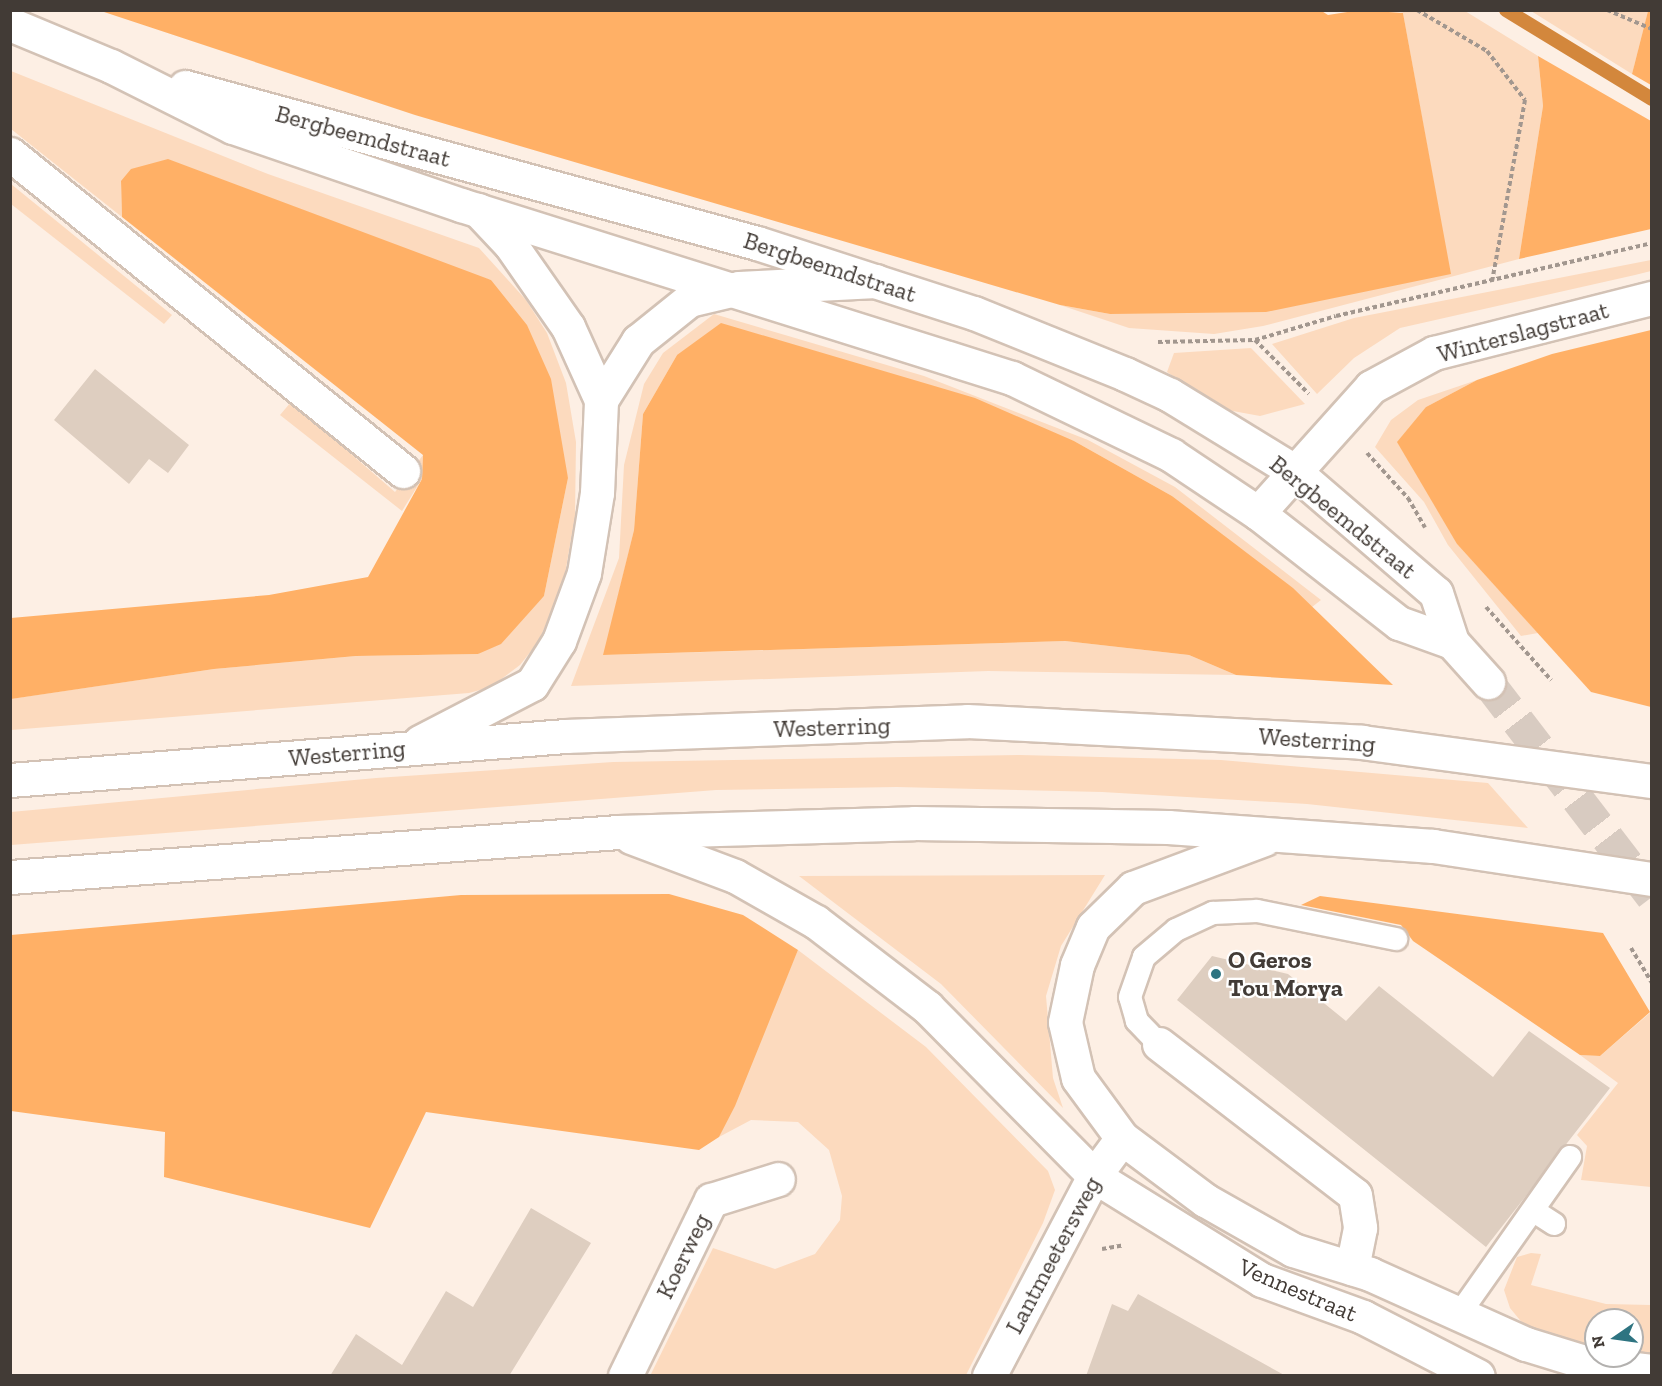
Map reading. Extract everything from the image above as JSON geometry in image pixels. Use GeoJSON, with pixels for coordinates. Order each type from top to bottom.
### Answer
{"type":"FeatureCollection","features":[{"type":"Feature","properties":{"kind":"main road","name":"Bergbeemdstraat"},"geometry":{"type":"LineString","coordinates":[[10,24],[111,66],[233,127],[478,210],[739,288],[1012,378],[1171,455],[1258,513],[1399,623],[1452,642]]}},
{"type":"Feature","properties":{"kind":"main road","name":"Bergbeemdstraat"},"geometry":{"type":"LineString","coordinates":[[111,66],[757,243],[974,313],[1125,374],[1170,395],[1294,471],[1436,593],[1452,642],[1488,682]]}},
{"type":"Feature","properties":{"kind":"main road"},"geometry":{"type":"LineString","coordinates":[[10,154],[403,471]]}},
{"type":"Feature","properties":{"kind":"main road"},"geometry":{"type":"LineString","coordinates":[[406,748],[532,684],[559,642],[584,573],[597,493],[601,400],[568,327],[510,244],[478,210]]}},
{"type":"Feature","properties":{"kind":"main road"},"geometry":{"type":"LineString","coordinates":[[601,400],[646,334],[688,300],[739,288],[876,281]]}},
{"type":"Feature","properties":{"kind":"main road","name":"Winterslagstraat"},"geometry":{"type":"LineString","coordinates":[[1258,513],[1371,387],[1434,353],[1652,298]]}},
{"type":"Feature","properties":{"kind":"main road","name":"Westerring"},"geometry":{"type":"LineString","coordinates":[[10,780],[565,736],[967,721],[1362,742],[1652,781]]}},
{"type":"Feature","properties":{"kind":"main road"},"geometry":{"type":"LineString","coordinates":[[10,877],[618,832],[770,825],[1075,824],[1433,846],[1652,879]]}},
{"type":"Feature","properties":{"kind":"main road","name":"Vennestraat"},"geometry":{"type":"LineString","coordinates":[[618,832],[735,876],[816,922],[927,1007],[1094,1176],[1262,1280],[1363,1317],[1478,1376]]}},
{"type":"Feature","properties":{"kind":"main road","name":"Vennestraat"},"geometry":{"type":"LineString","coordinates":[[1272,836],[1133,888],[1093,927],[1077,964],[1065,1023],[1078,1078],[1122,1138],[1205,1200],[1293,1250],[1352,1268],[1460,1313],[1526,1344],[1591,1365],[1652,1371]]}},
{"type":"Feature","properties":{"kind":"main road","name":"Vennestraat"},"geometry":{"type":"LineString","coordinates":[[1159,1044],[1355,1195],[1360,1228],[1352,1268]]}},
{"type":"Feature","properties":{"kind":"main road","name":"Lantmeetersweg"},"geometry":{"type":"LineString","coordinates":[[989,1376],[1094,1176],[1122,1138]]}},
{"type":"Feature","properties":{"kind":"main road","name":"Koerweg"},"geometry":{"type":"LineString","coordinates":[[625,1376],[711,1200],[778,1179]]}},
{"type":"Feature","properties":{"kind":"lane"},"geometry":{"type":"LineString","coordinates":[[1159,1044],[1137,1021],[1130,997],[1144,957],[1176,930],[1213,913],[1257,911],[1396,939]]}},
{"type":"Feature","properties":{"kind":"lane"},"geometry":{"type":"LineString","coordinates":[[1460,1313],[1570,1157]]}},
{"type":"Feature","properties":{"kind":"lane"},"geometry":{"type":"LineString","coordinates":[[1534,1211],[1554,1224]]}},
{"type":"Feature","properties":{"kind":"path"},"geometry":{"type":"LineString","coordinates":[[1417,10],[1487,51],[1526,100],[1492,281]]}},
{"type":"Feature","properties":{"kind":"path"},"geometry":{"type":"LineString","coordinates":[[1607,10],[1652,29]]}},
{"type":"Feature","properties":{"kind":"path"},"geometry":{"type":"LineString","coordinates":[[1169,343],[1255,340],[1336,316],[1652,243]]}},
{"type":"Feature","properties":{"kind":"path"},"geometry":{"type":"LineString","coordinates":[[1255,340],[1312,398]]}},
{"type":"Feature","properties":{"kind":"path"},"geometry":{"type":"LineString","coordinates":[[1631,948],[1652,983]]}},
{"type":"Feature","properties":{"kind":"shaded area"},"geometry":{"type":"Polygon","coordinates":[[[1320,10],[1328,15],[1360,10],[1403,13],[1451,274],[1266,312],[1110,314],[1060,305],[415,115],[101,11],[1320,10]]]}},
{"type":"Feature","properties":{"kind":"shaded area"},"geometry":{"type":"Polygon","coordinates":[[[1398,11],[1465,11],[1538,56],[1543,106],[1519,259],[1263,326],[1214,334],[1129,328],[1060,305],[1110,314],[1450,273],[1403,13],[1398,11]]]}},
{"type":"Feature","properties":{"kind":"shaded area"},"geometry":{"type":"Polygon","coordinates":[[[1531,11],[1648,11],[1632,74],[1531,11]]]}},
{"type":"Feature","properties":{"kind":"shaded area"},"geometry":{"type":"Polygon","coordinates":[[[1648,11],[1652,11],[1651,85],[1632,74],[1648,11]]]}},
{"type":"Feature","properties":{"kind":"shaded area"},"geometry":{"type":"Polygon","coordinates":[[[1538,56],[1651,121],[1651,229],[1519,259],[1543,106],[1538,56]]]}},
{"type":"Feature","properties":{"kind":"shaded area"},"geometry":{"type":"Polygon","coordinates":[[[11,71],[268,174],[479,248],[526,300],[547,333],[566,383],[576,442],[575,516],[564,580],[539,641],[520,665],[491,687],[469,693],[11,730],[10,699],[214,669],[356,656],[478,654],[544,596],[568,478],[491,280],[121,181],[122,217],[11,129],[11,71]]]}},
{"type":"Feature","properties":{"kind":"shaded area"},"geometry":{"type":"Polygon","coordinates":[[[168,159],[491,280],[527,325],[551,379],[568,478],[544,596],[501,644],[478,654],[356,656],[214,669],[11,699],[11,618],[269,595],[368,577],[422,479],[423,455],[122,217],[121,181],[131,169],[168,159]]]}},
{"type":"Feature","properties":{"kind":"shaded area"},"geometry":{"type":"Polygon","coordinates":[[[11,184],[172,315],[164,324],[11,204],[11,184]]]}},
{"type":"Feature","properties":{"kind":"shaded area"},"geometry":{"type":"Polygon","coordinates":[[[1651,260],[1651,271],[1400,328],[1354,358],[1317,394],[1272,344],[1354,318],[1651,260]]]}},
{"type":"Feature","properties":{"kind":"shaded area"},"geometry":{"type":"Polygon","coordinates":[[[714,314],[924,376],[1088,440],[1175,487],[1321,600],[1312,607],[1172,496],[1074,441],[677,355],[643,414],[634,530],[604,655],[1065,641],[1189,655],[1236,675],[988,671],[571,686],[619,558],[624,465],[644,384],[663,353],[714,314]]]}},
{"type":"Feature","properties":{"kind":"shaded area"},"geometry":{"type":"Polygon","coordinates":[[[721,323],[975,398],[1074,441],[1172,496],[1293,588],[1393,685],[1236,675],[1189,655],[1065,641],[603,655],[634,530],[643,414],[677,355],[721,323]]]}},
{"type":"Feature","properties":{"kind":"shaded area"},"geometry":{"type":"Polygon","coordinates":[[[1652,330],[1651,707],[1591,692],[1457,544],[1397,442],[1426,407],[1477,380],[1552,354],[1652,330]]]}},
{"type":"Feature","properties":{"kind":"shaded area"},"geometry":{"type":"Polygon","coordinates":[[[1251,348],[1305,404],[1260,416],[1222,409],[1167,372],[1174,353],[1251,348]]]}},
{"type":"Feature","properties":{"kind":"shaded area"},"geometry":{"type":"Polygon","coordinates":[[[1477,380],[1426,407],[1457,544],[1538,633],[1521,636],[1448,545],[1424,502],[1375,447],[1391,420],[1418,400],[1477,380]]]}},
{"type":"Feature","properties":{"kind":"shaded area"},"geometry":{"type":"Polygon","coordinates":[[[291,402],[395,492],[423,455],[422,479],[402,511],[280,415],[291,402]]]}},
{"type":"Feature","properties":{"kind":"shaded area"},"geometry":{"type":"Polygon","coordinates":[[[1020,755],[1221,760],[1488,783],[1528,828],[1307,804],[1102,792],[897,787],[716,790],[11,845],[11,812],[376,778],[613,762],[1020,755]]]}},
{"type":"Feature","properties":{"kind":"shaded area"},"geometry":{"type":"Polygon","coordinates":[[[1105,875],[1061,946],[1046,996],[1053,1078],[1063,1108],[941,984],[799,876],[1105,875]]]}},
{"type":"Feature","properties":{"kind":"shaded area"},"geometry":{"type":"Polygon","coordinates":[[[669,894],[743,915],[798,950],[735,1106],[719,1137],[699,1150],[426,1112],[370,1228],[164,1177],[165,1132],[11,1111],[11,935],[461,895],[669,894]]]}},
{"type":"Feature","properties":{"kind":"shaded area"},"geometry":{"type":"Polygon","coordinates":[[[1320,896],[1603,933],[1650,1012],[1600,1056],[1580,1055],[1413,941],[1401,925],[1301,905],[1320,896]]]}},
{"type":"Feature","properties":{"kind":"shaded area"},"geometry":{"type":"Polygon","coordinates":[[[798,950],[926,1047],[1048,1171],[1055,1190],[1043,1223],[966,1375],[650,1376],[713,1248],[775,1269],[815,1254],[840,1220],[842,1196],[829,1150],[798,1122],[751,1120],[719,1137],[798,950]]]}},
{"type":"Feature","properties":{"kind":"shaded area"},"geometry":{"type":"Polygon","coordinates":[[[1651,1012],[1651,1187],[1581,1180],[1587,1146],[1577,1135],[1618,1083],[1580,1055],[1600,1056],[1651,1012]]]}},
{"type":"Feature","properties":{"kind":"shaded area"},"geometry":{"type":"Polygon","coordinates":[[[1531,1253],[1541,1254],[1531,1285],[1606,1304],[1651,1305],[1651,1355],[1644,1355],[1644,1308],[1584,1308],[1584,1346],[1528,1330],[1510,1308],[1504,1290],[1517,1257],[1531,1253]]]}},
{"type":"Feature","properties":{"kind":"building"},"geometry":{"type":"Polygon","coordinates":[[[95,369],[189,445],[168,473],[149,459],[129,484],[54,420],[95,369]]]}},
{"type":"Feature","properties":{"kind":"building"},"geometry":{"type":"Polygon","coordinates":[[[1212,956],[1288,974],[1346,1021],[1379,986],[1493,1077],[1529,1031],[1610,1088],[1486,1247],[1177,1000],[1212,956]]]}},
{"type":"Feature","properties":{"kind":"building"},"geometry":{"type":"Polygon","coordinates":[[[531,1208],[591,1243],[509,1376],[330,1376],[356,1334],[402,1365],[446,1291],[473,1307],[531,1208]]]}},
{"type":"Feature","properties":{"kind":"building"},"geometry":{"type":"Polygon","coordinates":[[[1138,1294],[1286,1376],[1086,1376],[1112,1304],[1128,1311],[1138,1294]]]}},
{"type":"Feature","properties":{"kind":"waterway"},"geometry":{"type":"LineString","coordinates":[[1506,10],[1652,99]]}},
{"type":"Feature","properties":{"kind":"tunnel"},"geometry":{"type":"LineString","coordinates":[[1488,682],[1652,896]]}},
{"type":"Feature","properties":{"kind":"place","name":"O Geros Tou Morya"},"geometry":{"type":"Point","coordinates":[1216,974]}}]}
